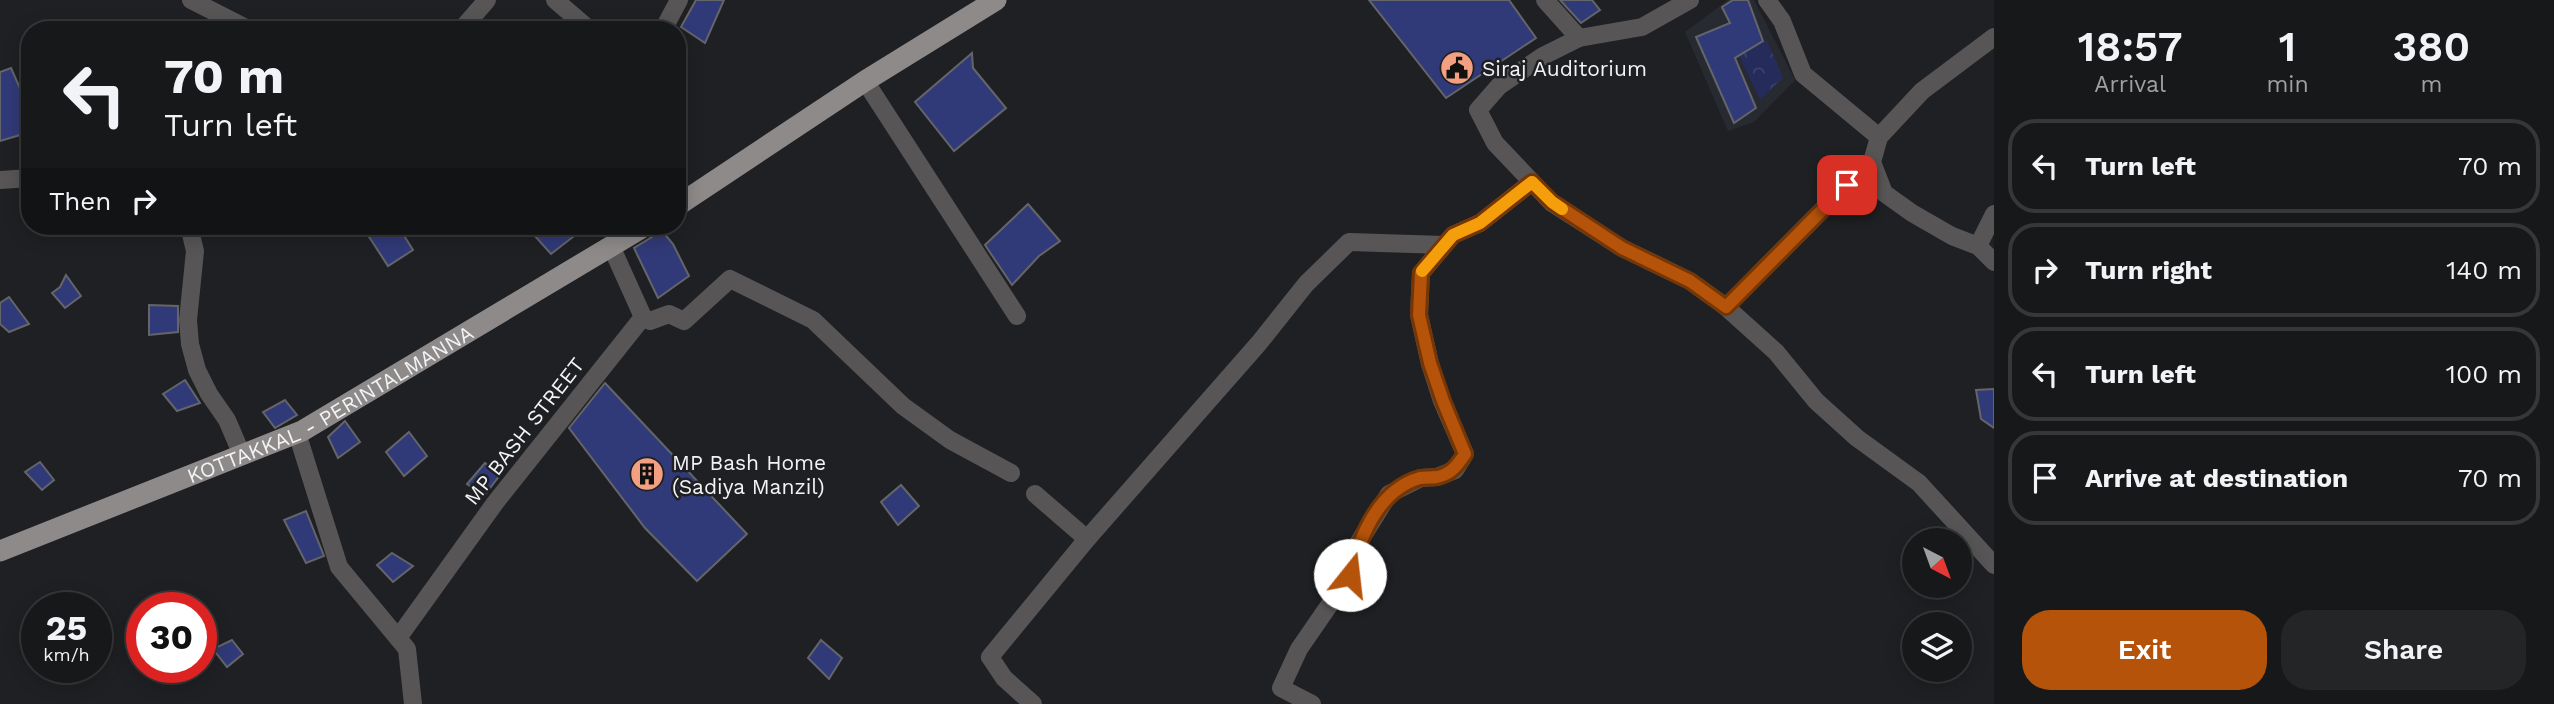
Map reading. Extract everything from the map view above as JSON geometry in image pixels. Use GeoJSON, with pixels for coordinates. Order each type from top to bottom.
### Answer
{"type":"FeatureCollection","features":[{"type":"Feature","properties":{"kind":"main road"},"geometry":{"type":"LineString","coordinates":[[686,200],[865,81],[996,0]]}},
{"type":"Feature","properties":{"kind":"main road","name":"KOTTAKKAL - PERINTALMANNA"},"geometry":{"type":"LineString","coordinates":[[0,551],[297,433],[630,235]]}},
{"type":"Feature","properties":{"kind":"street"},"geometry":{"type":"LineString","coordinates":[[192,0],[233,21]]}},
{"type":"Feature","properties":{"kind":"street"},"geometry":{"type":"LineString","coordinates":[[469,21],[487,0]]}},
{"type":"Feature","properties":{"kind":"street"},"geometry":{"type":"LineString","coordinates":[[555,0],[580,21]]}},
{"type":"Feature","properties":{"kind":"street"},"geometry":{"type":"LineString","coordinates":[[668,21],[679,0]]}},
{"type":"Feature","properties":{"kind":"street"},"geometry":{"type":"LineString","coordinates":[[1545,0],[1579,38]]}},
{"type":"Feature","properties":{"kind":"street"},"geometry":{"type":"LineString","coordinates":[[1690,0],[1642,27],[1579,38],[1543,56],[1499,86],[1478,110],[1494,143],[1552,202],[1622,248],[1690,281],[1726,307],[1776,352],[1816,401],[1857,438],[1919,484],[1994,565]]}},
{"type":"Feature","properties":{"kind":"street"},"geometry":{"type":"LineString","coordinates":[[1767,0],[1782,21],[1803,74],[1879,137]]}},
{"type":"Feature","properties":{"kind":"street"},"geometry":{"type":"LineString","coordinates":[[1994,37],[1922,91],[1879,137],[1872,162],[1884,193],[1952,236],[1978,246],[1994,262]]}},
{"type":"Feature","properties":{"kind":"street"},"geometry":{"type":"LineString","coordinates":[[865,81],[1017,316]]}},
{"type":"Feature","properties":{"kind":"street"},"geometry":{"type":"LineString","coordinates":[[0,180],[21,179]]}},
{"type":"Feature","properties":{"kind":"street"},"geometry":{"type":"LineString","coordinates":[[1312,704],[1281,688],[1299,649],[1350,575],[1359,542],[1389,494],[1421,478],[1437,477],[1455,470],[1465,454],[1434,376],[1419,315],[1421,273],[1453,235],[1480,223],[1532,182]]}},
{"type":"Feature","properties":{"kind":"street"},"geometry":{"type":"LineString","coordinates":[[1726,307],[1847,185]]}},
{"type":"Feature","properties":{"kind":"street"},"geometry":{"type":"LineString","coordinates":[[1978,246],[1994,214]]}},
{"type":"Feature","properties":{"kind":"street"},"geometry":{"type":"LineString","coordinates":[[191,235],[195,251],[188,320],[190,344],[197,370],[242,454]]}},
{"type":"Feature","properties":{"kind":"street"},"geometry":{"type":"LineString","coordinates":[[1033,704],[1004,678],[990,657],[1087,539],[1259,343],[1306,284],[1349,242],[1444,245]]}},
{"type":"Feature","properties":{"kind":"street"},"geometry":{"type":"LineString","coordinates":[[611,246],[643,317],[650,321],[669,314],[684,321],[730,279],[813,320],[903,406],[950,440],[1011,473]]}},
{"type":"Feature","properties":{"kind":"street","name":"MP BASH STREET"},"geometry":{"type":"LineString","coordinates":[[398,638],[495,503],[643,317]]}},
{"type":"Feature","properties":{"kind":"street"},"geometry":{"type":"LineString","coordinates":[[297,433],[340,566],[407,649],[413,704]]}},
{"type":"Feature","properties":{"kind":"street"},"geometry":{"type":"LineString","coordinates":[[1035,494],[1087,539]]}},
{"type":"Feature","properties":{"kind":"shaded area"},"geometry":{"type":"Polygon","coordinates":[[[1728,0],[1754,0],[1795,80],[1754,122],[1728,131],[1685,32],[1728,0]]]}},
{"type":"Feature","properties":{"kind":"green space"},"geometry":{"type":"Polygon","coordinates":[[[1767,41],[1783,78],[1760,99],[1738,54],[1767,41]]]}},
{"type":"Feature","properties":{"kind":"building"},"geometry":{"type":"Polygon","coordinates":[[[696,0],[724,0],[705,43],[686,30],[684,21],[696,0]]]}},
{"type":"Feature","properties":{"kind":"building","name":"Siraj Auditorium"},"geometry":{"type":"Polygon","coordinates":[[[1369,0],[1509,0],[1536,38],[1446,98],[1369,0]]]}},
{"type":"Feature","properties":{"kind":"building"},"geometry":{"type":"Polygon","coordinates":[[[1560,0],[1592,0],[1600,10],[1581,23],[1560,0]]]}},
{"type":"Feature","properties":{"kind":"building"},"geometry":{"type":"Polygon","coordinates":[[[1733,0],[1748,0],[1763,41],[1735,58],[1756,108],[1734,123],[1696,37],[1730,23],[1722,7],[1733,0]]]}},
{"type":"Feature","properties":{"kind":"building"},"geometry":{"type":"Polygon","coordinates":[[[972,53],[973,68],[1006,108],[954,151],[915,102],[972,53]]]}},
{"type":"Feature","properties":{"kind":"building"},"geometry":{"type":"Polygon","coordinates":[[[11,68],[19,86],[21,134],[0,141],[0,72],[11,68]]]}},
{"type":"Feature","properties":{"kind":"building"},"geometry":{"type":"Polygon","coordinates":[[[1028,204],[1060,241],[1039,256],[1012,285],[985,245],[1028,204]]]}},
{"type":"Feature","properties":{"kind":"building"},"geometry":{"type":"Polygon","coordinates":[[[368,235],[404,235],[413,250],[388,266],[368,235]]]}},
{"type":"Feature","properties":{"kind":"building"},"geometry":{"type":"Polygon","coordinates":[[[534,235],[575,235],[551,254],[534,235]]]}},
{"type":"Feature","properties":{"kind":"building"},"geometry":{"type":"Polygon","coordinates":[[[666,235],[689,276],[658,298],[634,248],[652,237],[666,235]]]}},
{"type":"Feature","properties":{"kind":"building"},"geometry":{"type":"Polygon","coordinates":[[[66,275],[81,296],[65,308],[52,293],[60,287],[66,275]]]}},
{"type":"Feature","properties":{"kind":"building"},"geometry":{"type":"Polygon","coordinates":[[[9,297],[29,324],[9,332],[0,324],[0,303],[9,297]]]}},
{"type":"Feature","properties":{"kind":"building"},"geometry":{"type":"Polygon","coordinates":[[[149,305],[178,306],[178,332],[149,335],[149,305]]]}},
{"type":"Feature","properties":{"kind":"building"},"geometry":{"type":"Polygon","coordinates":[[[185,380],[200,403],[177,411],[163,394],[185,380]]]}},
{"type":"Feature","properties":{"kind":"building","name":"MP Bash Home (Sadiya Manzil)"},"geometry":{"type":"Polygon","coordinates":[[[605,383],[747,534],[697,581],[645,528],[569,428],[605,383]]]}},
{"type":"Feature","properties":{"kind":"building"},"geometry":{"type":"Polygon","coordinates":[[[1994,389],[1994,428],[1981,419],[1976,390],[1994,389]]]}},
{"type":"Feature","properties":{"kind":"building"},"geometry":{"type":"Polygon","coordinates":[[[285,400],[297,415],[275,428],[263,412],[285,400]]]}},
{"type":"Feature","properties":{"kind":"building"},"geometry":{"type":"Polygon","coordinates":[[[345,421],[360,442],[338,458],[328,437],[345,421]]]}},
{"type":"Feature","properties":{"kind":"building"},"geometry":{"type":"Polygon","coordinates":[[[409,432],[427,456],[404,476],[386,452],[409,432]]]}},
{"type":"Feature","properties":{"kind":"building"},"geometry":{"type":"Polygon","coordinates":[[[40,462],[54,480],[42,490],[25,472],[40,462]]]}},
{"type":"Feature","properties":{"kind":"building"},"geometry":{"type":"Polygon","coordinates":[[[485,463],[500,475],[484,496],[467,484],[485,463]]]}},
{"type":"Feature","properties":{"kind":"building"},"geometry":{"type":"Polygon","coordinates":[[[901,485],[919,506],[898,525],[881,502],[901,485]]]}},
{"type":"Feature","properties":{"kind":"building"},"geometry":{"type":"Polygon","coordinates":[[[306,511],[324,556],[306,563],[284,520],[306,511]]]}},
{"type":"Feature","properties":{"kind":"building"},"geometry":{"type":"Polygon","coordinates":[[[392,553],[413,566],[393,582],[377,565],[392,553]]]}},
{"type":"Feature","properties":{"kind":"building"},"geometry":{"type":"Polygon","coordinates":[[[232,640],[243,654],[227,667],[217,654],[217,647],[232,640]]]}},
{"type":"Feature","properties":{"kind":"building"},"geometry":{"type":"Polygon","coordinates":[[[821,640],[842,658],[829,679],[808,658],[821,640]]]}},
{"type":"Feature","properties":{"kind":"slow traffic"},"geometry":{"type":"LineString","coordinates":[[1422,271],[1453,235],[1480,223],[1532,182],[1562,209]]}},
{"type":"Feature","properties":{"kind":"place","name":"Siraj Auditorium"},"geometry":{"type":"Point","coordinates":[1457,68]}},
{"type":"Feature","properties":{"kind":"place","name":"MP Bash Home (Sadiya Manzil)"},"geometry":{"type":"Point","coordinates":[647,474]}},
{"type":"Feature","properties":{"kind":"route"},"geometry":{"type":"LineString","coordinates":[[1350,575],[1359,542],[1389,494],[1421,478],[1437,477],[1455,470],[1465,454],[1430,363],[1419,315],[1421,273],[1453,235],[1480,223],[1532,182],[1552,202],[1622,248],[1690,281],[1726,307],[1847,185]]}}]}
